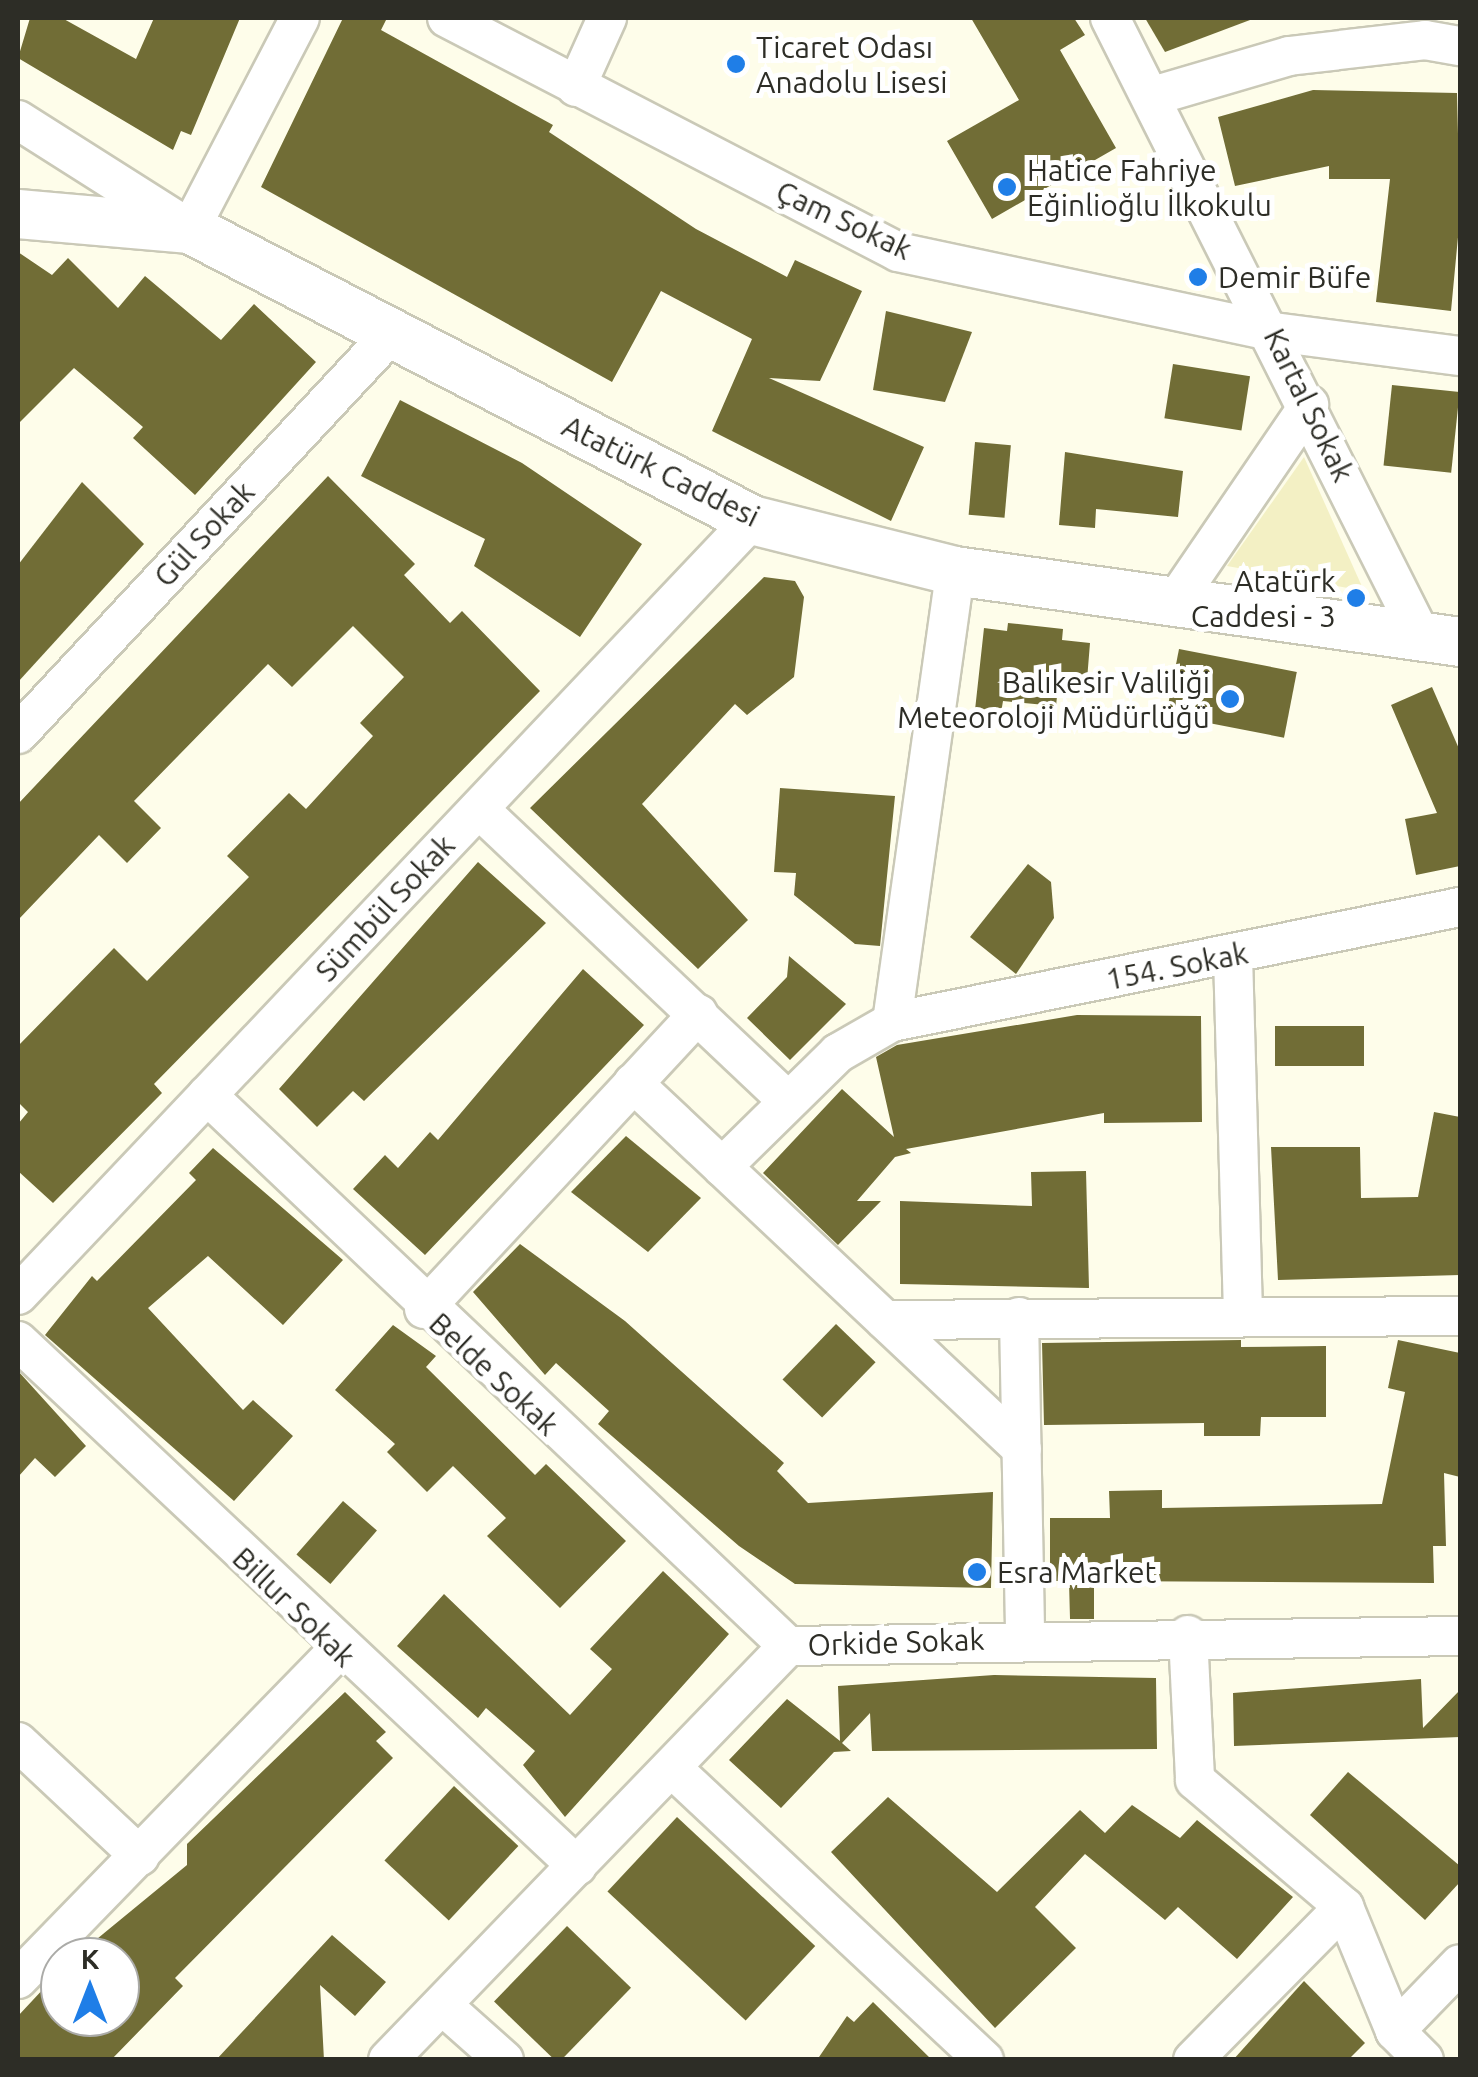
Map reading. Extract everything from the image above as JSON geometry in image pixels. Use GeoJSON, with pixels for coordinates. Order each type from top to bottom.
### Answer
{"type":"FeatureCollection","features":[{"type":"Feature","properties":{"kind":"main road","name":"Atatürk Caddesi"},"geometry":{"type":"LineString","coordinates":[[18,214],[190,229],[752,520],[955,571],[1441,639]]}},
{"type":"Feature","properties":{"kind":"street"},"geometry":{"type":"LineString","coordinates":[[18,120],[190,229],[300,18]]}},
{"type":"Feature","properties":{"kind":"street","name":"Çam Sokak"},"geometry":{"type":"LineString","coordinates":[[447,18],[898,252],[1274,332],[1460,356]]}},
{"type":"Feature","properties":{"kind":"street"},"geometry":{"type":"LineString","coordinates":[[576,87],[607,18]]}},
{"type":"Feature","properties":{"kind":"street","name":"Kartal Sokak"},"geometry":{"type":"LineString","coordinates":[[1110,18],[1309,405],[1441,639]]}},
{"type":"Feature","properties":{"kind":"street"},"geometry":{"type":"LineString","coordinates":[[1153,96],[1289,56],[1441,35]]}},
{"type":"Feature","properties":{"kind":"street","name":"Gül Sokak"},"geometry":{"type":"LineString","coordinates":[[18,734],[391,334]]}},
{"type":"Feature","properties":{"kind":"street"},"geometry":{"type":"LineString","coordinates":[[1174,603],[1309,405]]}},
{"type":"Feature","properties":{"kind":"street","name":"Sümbül Sokak"},"geometry":{"type":"LineString","coordinates":[[18,1295],[752,520]]}},
{"type":"Feature","properties":{"kind":"street"},"geometry":{"type":"LineString","coordinates":[[892,1022],[955,571]]}},
{"type":"Feature","properties":{"kind":"street"},"geometry":{"type":"LineString","coordinates":[[479,809],[788,1100]]}},
{"type":"Feature","properties":{"kind":"street","name":"154. Sokak"},"geometry":{"type":"LineString","coordinates":[[722,1166],[838,1053],[892,1022],[1460,907]]}},
{"type":"Feature","properties":{"kind":"street"},"geometry":{"type":"LineString","coordinates":[[1233,956],[1243,1317]]}},
{"type":"Feature","properties":{"kind":"street"},"geometry":{"type":"LineString","coordinates":[[424,1309],[698,1014]]}},
{"type":"Feature","properties":{"kind":"street"},"geometry":{"type":"LineString","coordinates":[[633,1083],[1022,1449]]}},
{"type":"Feature","properties":{"kind":"street","name":"Belde Sokak"},"geometry":{"type":"LineString","coordinates":[[207,1096],[424,1309],[788,1646]]}},
{"type":"Feature","properties":{"kind":"street"},"geometry":{"type":"LineString","coordinates":[[885,1320],[1460,1316]]}},
{"type":"Feature","properties":{"kind":"street"},"geometry":{"type":"LineString","coordinates":[[1020,1317],[1025,1638]]}},
{"type":"Feature","properties":{"kind":"street","name":"Billur Sokak"},"geometry":{"type":"LineString","coordinates":[[18,1341],[338,1650],[577,1866]]}},
{"type":"Feature","properties":{"kind":"street"},"geometry":{"type":"LineString","coordinates":[[1188,1635],[1196,1780],[1344,1907],[1395,2032],[1424,2060]]}},
{"type":"Feature","properties":{"kind":"street","name":"Orkide Sokak"},"geometry":{"type":"LineString","coordinates":[[388,2060],[788,1646],[1188,1635],[1460,1636]]}},
{"type":"Feature","properties":{"kind":"street"},"geometry":{"type":"LineString","coordinates":[[18,1978],[338,1650]]}},
{"type":"Feature","properties":{"kind":"street"},"geometry":{"type":"LineString","coordinates":[[18,1742],[140,1856]]}},
{"type":"Feature","properties":{"kind":"street"},"geometry":{"type":"LineString","coordinates":[[673,1769],[984,2060]]}},
{"type":"Feature","properties":{"kind":"street"},"geometry":{"type":"LineString","coordinates":[[1193,2060],[1344,1907]]}},
{"type":"Feature","properties":{"kind":"street"},"geometry":{"type":"LineString","coordinates":[[1395,2032],[1460,1964]]}},
{"type":"Feature","properties":{"kind":"street"},"geometry":{"type":"LineString","coordinates":[[442,2005],[504,2060]]}},
{"type":"Feature","properties":{"kind":"shaded area"},"geometry":{"type":"Polygon","coordinates":[[[1304,457],[1364,591],[1227,566],[1304,457]]]}},
{"type":"Feature","properties":{"kind":"building"},"geometry":{"type":"Polygon","coordinates":[[[30,18],[62,18],[136,59],[154,18],[240,18],[191,135],[181,131],[173,150],[18,58],[30,18]]]}},
{"type":"Feature","properties":{"kind":"building"},"geometry":{"type":"Polygon","coordinates":[[[343,18],[387,18],[381,30],[553,125],[549,132],[696,229],[787,277],[795,260],[862,291],[820,381],[769,378],[924,447],[891,521],[712,431],[752,339],[661,291],[612,382],[261,187],[343,18]]]}},
{"type":"Feature","properties":{"kind":"building"},"geometry":{"type":"Polygon","coordinates":[[[971,18],[1074,18],[1085,35],[1060,50],[1116,148],[992,219],[947,141],[1019,100],[971,18]]]}},
{"type":"Feature","properties":{"kind":"building"},"geometry":{"type":"Polygon","coordinates":[[[1145,18],[1250,18],[1250,20],[1165,52],[1145,18]]]}},
{"type":"Feature","properties":{"kind":"building"},"geometry":{"type":"Polygon","coordinates":[[[1313,90],[1457,93],[1460,216],[1451,311],[1376,302],[1390,179],[1329,179],[1329,166],[1235,186],[1218,117],[1313,90]]]}},
{"type":"Feature","properties":{"kind":"building"},"geometry":{"type":"Polygon","coordinates":[[[18,252],[52,275],[68,258],[118,308],[145,276],[221,340],[254,304],[316,362],[195,495],[133,438],[143,427],[74,368],[18,424],[18,252]]]}},
{"type":"Feature","properties":{"kind":"building"},"geometry":{"type":"Polygon","coordinates":[[[886,311],[972,332],[945,402],[873,390],[886,311]]]}},
{"type":"Feature","properties":{"kind":"building"},"geometry":{"type":"Polygon","coordinates":[[[1173,364],[1250,376],[1241,431],[1164,418],[1173,364]]]}},
{"type":"Feature","properties":{"kind":"building"},"geometry":{"type":"Polygon","coordinates":[[[1392,385],[1460,392],[1451,473],[1384,466],[1392,385]]]}},
{"type":"Feature","properties":{"kind":"building"},"geometry":{"type":"Polygon","coordinates":[[[400,400],[522,463],[642,544],[580,637],[474,566],[485,539],[361,476],[400,400]]]}},
{"type":"Feature","properties":{"kind":"building"},"geometry":{"type":"Polygon","coordinates":[[[975,442],[1011,445],[1005,518],[969,515],[975,442]]]}},
{"type":"Feature","properties":{"kind":"building"},"geometry":{"type":"Polygon","coordinates":[[[1065,452],[1183,471],[1178,517],[1096,509],[1095,528],[1059,525],[1065,452]]]}},
{"type":"Feature","properties":{"kind":"building"},"geometry":{"type":"Polygon","coordinates":[[[328,476],[415,564],[404,575],[450,623],[462,611],[540,691],[154,1084],[162,1093],[53,1203],[18,1171],[18,1124],[28,1112],[18,1102],[18,1046],[114,948],[147,981],[249,877],[227,856],[289,793],[306,809],[373,736],[360,723],[404,677],[353,626],[292,687],[268,664],[134,801],[161,828],[127,863],[99,835],[18,920],[18,804],[328,476]]]}},
{"type":"Feature","properties":{"kind":"building"},"geometry":{"type":"Polygon","coordinates":[[[82,482],[144,544],[18,682],[18,565],[82,482]]]}},
{"type":"Feature","properties":{"kind":"building"},"geometry":{"type":"Polygon","coordinates":[[[764,577],[795,581],[804,597],[794,677],[747,715],[735,704],[642,804],[748,920],[698,969],[530,808],[764,577]]]}},
{"type":"Feature","properties":{"kind":"building"},"geometry":{"type":"Polygon","coordinates":[[[1008,623],[1063,629],[1062,640],[1090,643],[1087,680],[1059,677],[1056,706],[1003,701],[1001,713],[975,710],[984,628],[1007,631],[1008,623]]]}},
{"type":"Feature","properties":{"kind":"building","name":"Balıkesir Valiliği Meteoroloji Müdürlüğü"},"geometry":{"type":"Polygon","coordinates":[[[1179,649],[1297,672],[1284,738],[1166,715],[1179,649]]]}},
{"type":"Feature","properties":{"kind":"building"},"geometry":{"type":"Polygon","coordinates":[[[1432,687],[1460,751],[1460,866],[1416,875],[1405,819],[1437,813],[1391,705],[1432,687]]]}},
{"type":"Feature","properties":{"kind":"building"},"geometry":{"type":"Polygon","coordinates":[[[780,788],[895,796],[880,946],[855,944],[794,895],[796,873],[774,872],[780,788]]]}},
{"type":"Feature","properties":{"kind":"building"},"geometry":{"type":"Polygon","coordinates":[[[478,862],[546,923],[364,1101],[353,1091],[317,1127],[279,1089],[478,862]]]}},
{"type":"Feature","properties":{"kind":"building"},"geometry":{"type":"Polygon","coordinates":[[[1028,864],[1051,882],[1054,918],[1016,974],[970,937],[1028,864]]]}},
{"type":"Feature","properties":{"kind":"building"},"geometry":{"type":"Polygon","coordinates":[[[789,956],[846,1004],[790,1060],[747,1018],[787,977],[789,956]]]}},
{"type":"Feature","properties":{"kind":"building"},"geometry":{"type":"Polygon","coordinates":[[[583,969],[644,1025],[425,1255],[353,1189],[385,1155],[398,1168],[430,1132],[438,1140],[583,969]]]}},
{"type":"Feature","properties":{"kind":"building"},"geometry":{"type":"Polygon","coordinates":[[[1077,1015],[1201,1016],[1202,1122],[1104,1123],[1104,1113],[906,1149],[911,1153],[895,1157],[857,1201],[881,1201],[838,1245],[763,1173],[842,1089],[894,1137],[876,1057],[897,1045],[1077,1015]]]}},
{"type":"Feature","properties":{"kind":"building"},"geometry":{"type":"Polygon","coordinates":[[[1275,1026],[1364,1026],[1364,1066],[1275,1066],[1275,1026]]]}},
{"type":"Feature","properties":{"kind":"building"},"geometry":{"type":"Polygon","coordinates":[[[1434,1112],[1460,1117],[1460,1275],[1278,1280],[1271,1147],[1360,1147],[1361,1198],[1418,1197],[1434,1112]]]}},
{"type":"Feature","properties":{"kind":"building"},"geometry":{"type":"Polygon","coordinates":[[[626,1136],[701,1198],[648,1252],[571,1192],[626,1136]]]}},
{"type":"Feature","properties":{"kind":"building"},"geometry":{"type":"Polygon","coordinates":[[[213,1148],[343,1260],[283,1325],[208,1256],[148,1308],[243,1410],[253,1400],[293,1436],[234,1501],[45,1335],[92,1276],[97,1281],[196,1180],[189,1173],[213,1148]]]}},
{"type":"Feature","properties":{"kind":"building"},"geometry":{"type":"Polygon","coordinates":[[[1086,1171],[1089,1288],[900,1284],[900,1201],[1032,1206],[1031,1172],[1086,1171]]]}},
{"type":"Feature","properties":{"kind":"building"},"geometry":{"type":"Polygon","coordinates":[[[520,1244],[625,1321],[784,1463],[777,1471],[808,1503],[993,1492],[991,1588],[795,1584],[739,1546],[598,1424],[609,1411],[556,1363],[545,1375],[473,1292],[520,1244]]]}},
{"type":"Feature","properties":{"kind":"building"},"geometry":{"type":"Polygon","coordinates":[[[836,1324],[876,1362],[822,1418],[783,1379],[836,1324]]]}},
{"type":"Feature","properties":{"kind":"building"},"geometry":{"type":"Polygon","coordinates":[[[393,1325],[436,1356],[426,1367],[535,1475],[546,1464],[626,1541],[560,1608],[487,1536],[506,1518],[453,1466],[427,1492],[387,1452],[395,1444],[335,1390],[393,1325]]]}},
{"type":"Feature","properties":{"kind":"building"},"geometry":{"type":"Polygon","coordinates":[[[1241,1340],[1241,1347],[1326,1346],[1326,1417],[1261,1417],[1260,1436],[1204,1436],[1204,1423],[1044,1425],[1042,1343],[1241,1340]]]}},
{"type":"Feature","properties":{"kind":"building"},"geometry":{"type":"Polygon","coordinates":[[[1398,1340],[1460,1353],[1460,1477],[1444,1473],[1446,1546],[1433,1546],[1434,1583],[1094,1581],[1094,1619],[1070,1619],[1069,1581],[1050,1581],[1050,1518],[1110,1518],[1109,1491],[1162,1490],[1162,1508],[1382,1504],[1405,1392],[1388,1388],[1398,1340]]]}},
{"type":"Feature","properties":{"kind":"building"},"geometry":{"type":"Polygon","coordinates":[[[18,1371],[86,1446],[55,1477],[35,1458],[18,1477],[18,1371]]]}},
{"type":"Feature","properties":{"kind":"building"},"geometry":{"type":"Polygon","coordinates":[[[343,1501],[377,1531],[330,1584],[296,1555],[343,1501]]]}},
{"type":"Feature","properties":{"kind":"building"},"geometry":{"type":"Polygon","coordinates":[[[663,1571],[729,1634],[565,1817],[523,1765],[535,1751],[486,1708],[478,1718],[397,1646],[444,1594],[570,1715],[612,1669],[590,1649],[663,1571]]]}},
{"type":"Feature","properties":{"kind":"building"},"geometry":{"type":"Polygon","coordinates":[[[994,1675],[1156,1678],[1157,1749],[872,1751],[870,1713],[842,1743],[851,1751],[834,1752],[781,1808],[729,1760],[787,1699],[840,1741],[838,1686],[994,1675]]]}},
{"type":"Feature","properties":{"kind":"building"},"geometry":{"type":"Polygon","coordinates":[[[1421,1679],[1423,1728],[1460,1690],[1460,1737],[1234,1746],[1233,1693],[1421,1679]]]}},
{"type":"Feature","properties":{"kind":"building"},"geometry":{"type":"Polygon","coordinates":[[[345,1692],[386,1732],[376,1741],[393,1758],[175,1978],[183,1986],[140,2030],[140,1937],[99,1937],[187,1865],[187,1844],[345,1692]]]}},
{"type":"Feature","properties":{"kind":"building"},"geometry":{"type":"Polygon","coordinates":[[[1348,1772],[1460,1866],[1460,1882],[1425,1920],[1310,1815],[1348,1772]]]}},
{"type":"Feature","properties":{"kind":"building"},"geometry":{"type":"Polygon","coordinates":[[[454,1786],[518,1846],[449,1921],[384,1861],[454,1786]]]}},
{"type":"Feature","properties":{"kind":"building"},"geometry":{"type":"Polygon","coordinates":[[[888,1797],[997,1892],[1080,1810],[1105,1833],[1132,1805],[1180,1838],[1197,1820],[1293,1897],[1237,1959],[1178,1907],[1165,1920],[1085,1854],[1035,1907],[1076,1948],[995,2028],[831,1852],[888,1797]]]}},
{"type":"Feature","properties":{"kind":"building"},"geometry":{"type":"Polygon","coordinates":[[[677,1817],[815,1946],[746,2020],[607,1892],[677,1817]]]}},
{"type":"Feature","properties":{"kind":"building"},"geometry":{"type":"Polygon","coordinates":[[[567,1926],[631,1988],[561,2060],[555,2060],[494,2002],[567,1926]]]}},
{"type":"Feature","properties":{"kind":"building"},"geometry":{"type":"Polygon","coordinates":[[[332,1935],[386,1982],[355,2016],[320,1985],[324,2060],[216,2060],[332,1935]]]}},
{"type":"Feature","properties":{"kind":"building"},"geometry":{"type":"Polygon","coordinates":[[[1304,1981],[1365,2043],[1348,2060],[1233,2060],[1304,1981]]]}},
{"type":"Feature","properties":{"kind":"building"},"geometry":{"type":"Polygon","coordinates":[[[40,1992],[40,2037],[133,2037],[111,2060],[18,2060],[18,2016],[40,1992]]]}},
{"type":"Feature","properties":{"kind":"building"},"geometry":{"type":"Polygon","coordinates":[[[873,2002],[932,2060],[817,2060],[847,2016],[854,2022],[873,2002]]]}},
{"type":"Feature","properties":{"kind":"place","name":"Ticaret Odası Anadolu Lisesi"},"geometry":{"type":"Point","coordinates":[736,64]}},
{"type":"Feature","properties":{"kind":"place","name":"Hatice Fahriye Eğinlioğlu İlkokulu"},"geometry":{"type":"Point","coordinates":[1007,187]}},
{"type":"Feature","properties":{"kind":"place","name":"Demir Büfe"},"geometry":{"type":"Point","coordinates":[1198,277]}},
{"type":"Feature","properties":{"kind":"place","name":"Atatürk Caddesi - 3"},"geometry":{"type":"Point","coordinates":[1356,598]}},
{"type":"Feature","properties":{"kind":"place","name":"Balıkesir Valiliği Meteoroloji Müdürlüğü"},"geometry":{"type":"Point","coordinates":[1230,699]}},
{"type":"Feature","properties":{"kind":"place","name":"Esra Market"},"geometry":{"type":"Point","coordinates":[977,1572]}}]}
